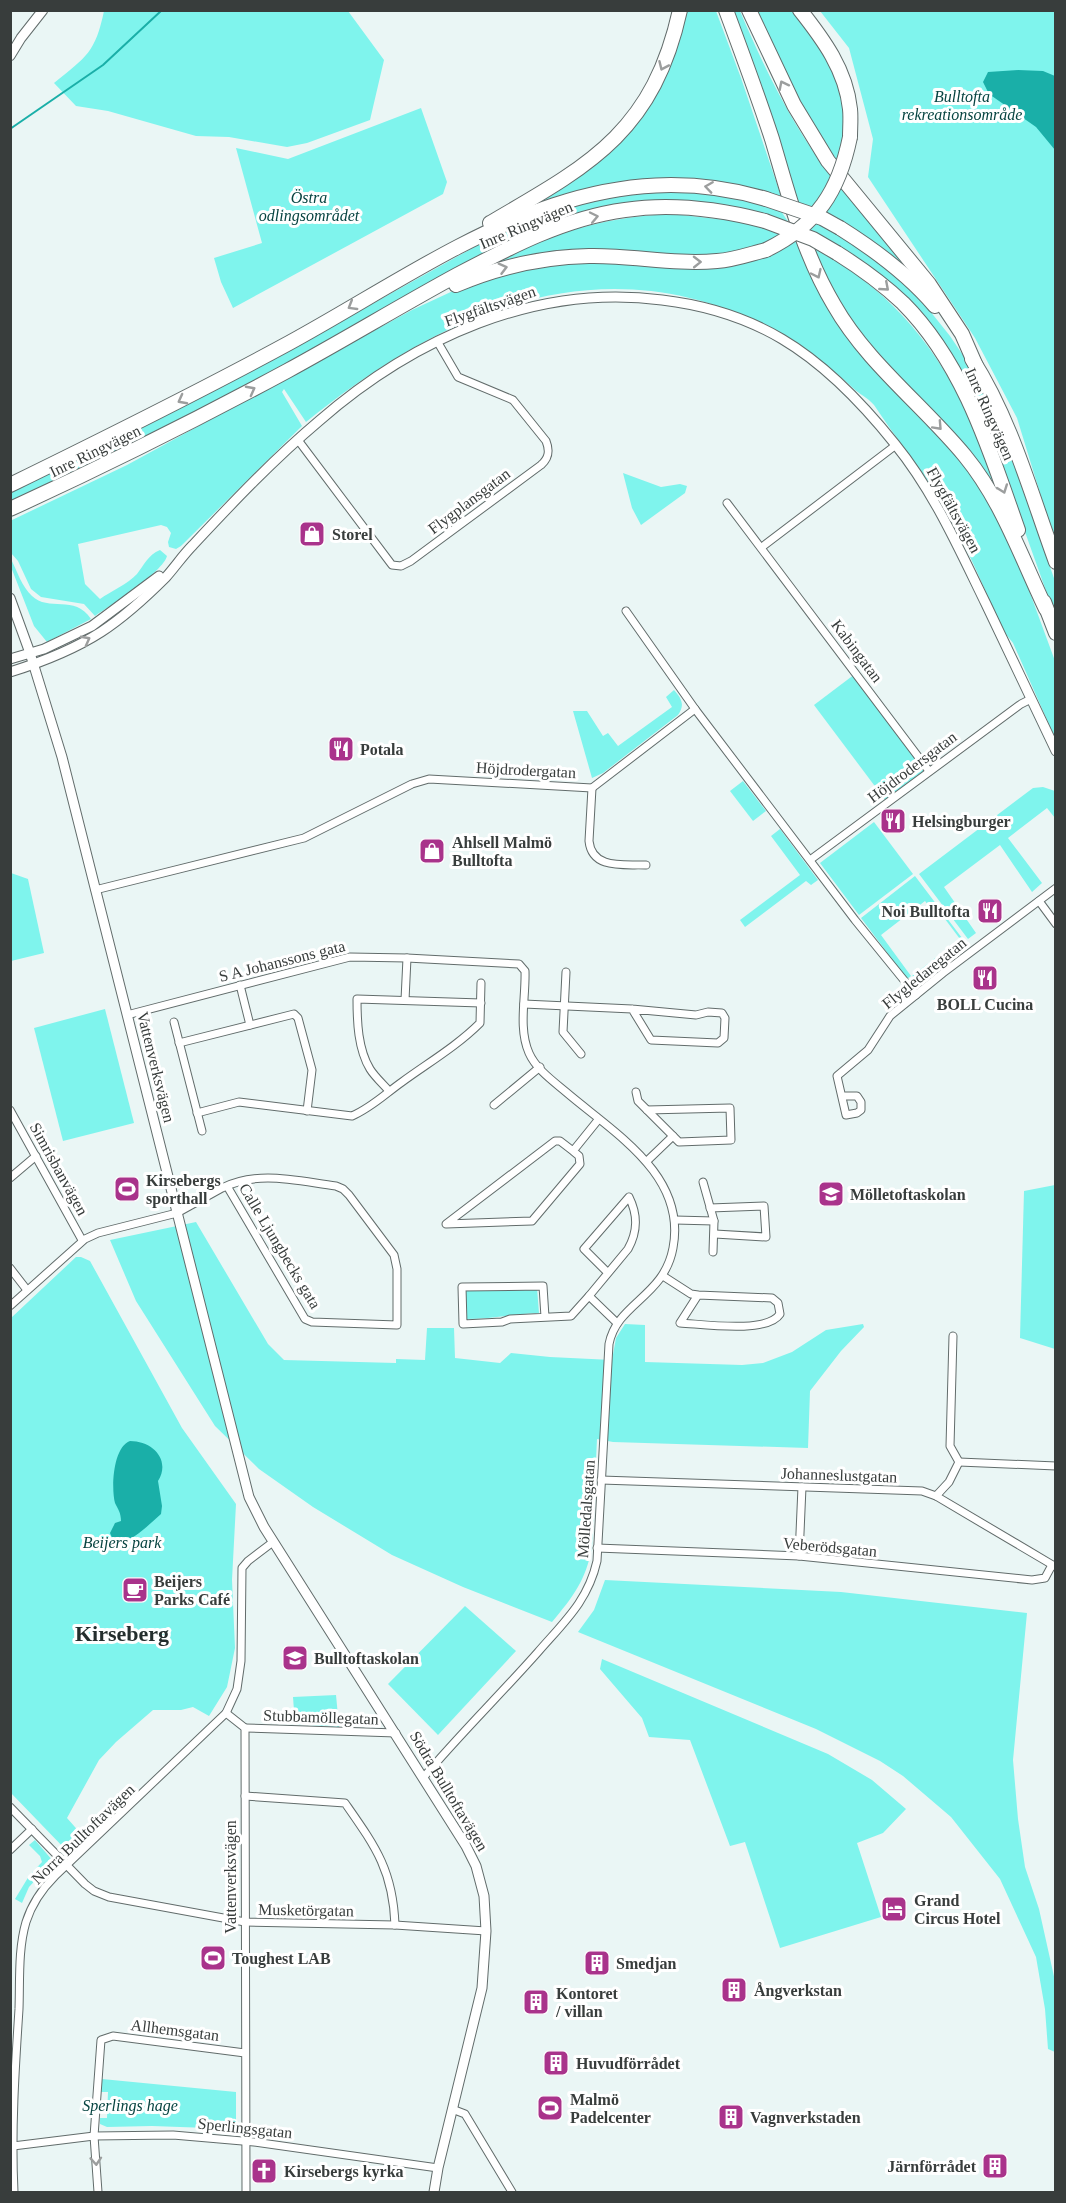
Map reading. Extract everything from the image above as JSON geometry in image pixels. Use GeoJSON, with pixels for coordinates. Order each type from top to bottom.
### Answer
{"type":"FeatureCollection","features":[{"type":"Feature","properties":{"kind":"highway"},"geometry":{"type":"LineString","coordinates":[[388,285],[555,186],[604,150],[622,132],[652,90],[666,62],[680,10]]}},
{"type":"Feature","properties":{"kind":"highway"},"geometry":{"type":"LineString","coordinates":[[726,10],[771,139],[807,253],[835,308],[873,358],[945,434],[979,475],[1000,510],[1046,609]]}},
{"type":"Feature","properties":{"kind":"highway"},"geometry":{"type":"LineString","coordinates":[[749,10],[779,77],[828,161],[929,284],[962,334],[976,366]]}},
{"type":"Feature","properties":{"kind":"highway"},"geometry":{"type":"LineString","coordinates":[[372,324],[471,279],[525,262],[589,256],[692,262],[719,261],[766,250],[804,227],[827,200],[845,159],[850,137],[850,109],[835,60],[824,40],[800,10]]}},
{"type":"Feature","properties":{"kind":"highway","name":"Inre Ringvägen"},"geometry":{"type":"LineString","coordinates":[[10,484],[235,372],[306,334],[388,285],[511,222],[589,194],[643,185],[676,184],[740,191],[822,218],[889,261],[919,288],[953,330],[993,398],[1056,562]]}},
{"type":"Feature","properties":{"kind":"highway","name":"Inre Ringvägen"},"geometry":{"type":"LineString","coordinates":[[10,509],[113,462],[287,371],[493,256],[546,231],[584,219],[626,210],[668,207],[708,209],[765,221],[813,239],[876,279],[903,303],[924,328],[962,386],[988,446],[1056,633]]}},
{"type":"Feature","properties":{"kind":"highway"},"geometry":{"type":"LineString","coordinates":[[10,516],[60,492],[113,462]]}},
{"type":"Feature","properties":{"kind":"street"},"geometry":{"type":"LineString","coordinates":[[10,56],[43,10]]}},
{"type":"Feature","properties":{"kind":"street"},"geometry":{"type":"LineString","coordinates":[[10,44],[21,38]]}},
{"type":"Feature","properties":{"kind":"street","name":"Flygfältsvägen"},"geometry":{"type":"LineString","coordinates":[[10,659],[44,649],[92,626],[178,561],[298,440],[354,392],[396,364],[458,331],[536,304],[585,297],[635,296],[689,303],[738,317],[782,339],[827,371],[861,404],[896,445],[925,485],[950,529],[1056,751]]}},
{"type":"Feature","properties":{"kind":"street","name":"Flygplansgatan"},"geometry":{"type":"LineString","coordinates":[[298,440],[392,565],[401,566],[411,561],[541,465],[546,460],[549,448],[513,400],[458,377],[438,341]]}},
{"type":"Feature","properties":{"kind":"street"},"geometry":{"type":"LineString","coordinates":[[762,548],[896,445]]}},
{"type":"Feature","properties":{"kind":"street","name":"Kabingatan"},"geometry":{"type":"LineString","coordinates":[[727,503],[929,771]]}},
{"type":"Feature","properties":{"kind":"street","name":"Flygfältsvägen"},"geometry":{"type":"LineString","coordinates":[[10,672],[65,651],[99,633],[168,575],[178,561]]}},
{"type":"Feature","properties":{"kind":"street","name":"Vattenverksvägen"},"geometry":{"type":"LineString","coordinates":[[10,598],[30,653],[62,756],[249,1497],[273,1542]]}},
{"type":"Feature","properties":{"kind":"street"},"geometry":{"type":"LineString","coordinates":[[626,611],[695,709],[855,920],[916,995]]}},
{"type":"Feature","properties":{"kind":"street","name":"Höjdrodersgatan"},"geometry":{"type":"LineString","coordinates":[[810,860],[929,771],[1031,699]]}},
{"type":"Feature","properties":{"kind":"street","name":"Höjdrodergatan"},"geometry":{"type":"LineString","coordinates":[[95,890],[304,838],[412,784],[429,779],[592,788],[695,709]]}},
{"type":"Feature","properties":{"kind":"street"},"geometry":{"type":"LineString","coordinates":[[592,788],[589,841],[590,849],[595,857],[606,863],[646,865]]}},
{"type":"Feature","properties":{"kind":"street","name":"Flygledaregatan"},"geometry":{"type":"LineString","coordinates":[[842,1096],[837,1076],[868,1050],[890,1016],[1056,888]]}},
{"type":"Feature","properties":{"kind":"street"},"geometry":{"type":"LineString","coordinates":[[1039,901],[1056,924]]}},
{"type":"Feature","properties":{"kind":"street","name":"S A Johanssons gata"},"geometry":{"type":"LineString","coordinates":[[127,1016],[350,957],[519,964]]}},
{"type":"Feature","properties":{"kind":"street"},"geometry":{"type":"LineString","coordinates":[[405,1000],[407,958]]}},
{"type":"Feature","properties":{"kind":"street","name":"Mölledalsgatan"},"geometry":{"type":"LineString","coordinates":[[423,1778],[498,1697],[578,1605],[591,1582],[597,1561],[608,1351],[612,1331],[663,1276],[673,1249],[675,1220],[667,1191],[647,1161],[540,1067],[530,1054],[526,1043],[525,971],[519,964]]}},
{"type":"Feature","properties":{"kind":"street"},"geometry":{"type":"LineString","coordinates":[[566,972],[563,1032],[581,1054]]}},
{"type":"Feature","properties":{"kind":"street"},"geometry":{"type":"LineString","coordinates":[[197,1113],[239,1102],[352,1116],[370,1108],[389,1091],[468,1035],[480,1023],[481,983]]}},
{"type":"Feature","properties":{"kind":"street"},"geometry":{"type":"LineString","coordinates":[[240,986],[250,1025]]}},
{"type":"Feature","properties":{"kind":"street"},"geometry":{"type":"LineString","coordinates":[[389,1091],[370,1069],[363,1051],[358,1028],[357,999],[481,1003]]}},
{"type":"Feature","properties":{"kind":"street"},"geometry":{"type":"LineString","coordinates":[[524,1004],[632,1009],[696,1015],[708,1012],[722,1013],[725,1018],[724,1038],[718,1043],[651,1040],[632,1009]]}},
{"type":"Feature","properties":{"kind":"street"},"geometry":{"type":"LineString","coordinates":[[179,1043],[291,1014],[296,1016],[312,1070],[307,1111]]}},
{"type":"Feature","properties":{"kind":"street"},"geometry":{"type":"LineString","coordinates":[[174,1022],[202,1131]]}},
{"type":"Feature","properties":{"kind":"street"},"geometry":{"type":"LineString","coordinates":[[494,1105],[540,1067]]}},
{"type":"Feature","properties":{"kind":"street"},"geometry":{"type":"LineString","coordinates":[[636,1092],[638,1101],[647,1110],[673,1136],[679,1142],[731,1140],[730,1108],[647,1110]]}},
{"type":"Feature","properties":{"kind":"street","name":"Simrisbanvägen"},"geometry":{"type":"LineString","coordinates":[[10,1110],[82,1240]]}},
{"type":"Feature","properties":{"kind":"street"},"geometry":{"type":"LineString","coordinates":[[573,1151],[598,1120]]}},
{"type":"Feature","properties":{"kind":"street"},"geometry":{"type":"LineString","coordinates":[[647,1161],[673,1136]]}},
{"type":"Feature","properties":{"kind":"street"},"geometry":{"type":"LineString","coordinates":[[555,1141],[560,1141],[573,1151],[579,1156],[580,1164],[532,1221],[446,1224],[555,1141]]}},
{"type":"Feature","properties":{"kind":"street"},"geometry":{"type":"LineString","coordinates":[[10,1178],[36,1156]]}},
{"type":"Feature","properties":{"kind":"street","name":"Calle Ljungbecks gata"},"geometry":{"type":"LineString","coordinates":[[82,1240],[98,1233],[177,1213],[227,1186],[244,1179],[267,1177],[343,1189],[394,1255],[397,1269],[397,1325],[312,1322],[305,1319],[227,1186]]}},
{"type":"Feature","properties":{"kind":"street"},"geometry":{"type":"LineString","coordinates":[[703,1182],[714,1221],[713,1252]]}},
{"type":"Feature","properties":{"kind":"street"},"geometry":{"type":"LineString","coordinates":[[545,1317],[543,1286],[462,1287],[463,1324],[502,1322],[510,1318],[545,1317],[571,1316],[589,1296],[628,1249],[634,1237],[636,1217],[629,1197],[584,1250],[608,1273]]}},
{"type":"Feature","properties":{"kind":"street"},"geometry":{"type":"LineString","coordinates":[[710,1208],[764,1206],[766,1237],[715,1234]]}},
{"type":"Feature","properties":{"kind":"street"},"geometry":{"type":"LineString","coordinates":[[675,1220],[714,1221]]}},
{"type":"Feature","properties":{"kind":"street"},"geometry":{"type":"LineString","coordinates":[[10,1306],[82,1240]]}},
{"type":"Feature","properties":{"kind":"street"},"geometry":{"type":"LineString","coordinates":[[10,1268],[27,1290]]}},
{"type":"Feature","properties":{"kind":"street"},"geometry":{"type":"LineString","coordinates":[[663,1276],[691,1294],[772,1298],[778,1303],[780,1314],[770,1322],[749,1326],[680,1323],[698,1295]]}},
{"type":"Feature","properties":{"kind":"street"},"geometry":{"type":"LineString","coordinates":[[589,1296],[617,1323]]}},
{"type":"Feature","properties":{"kind":"street"},"geometry":{"type":"LineString","coordinates":[[953,1336],[950,1446],[958,1462]]}},
{"type":"Feature","properties":{"kind":"street"},"geometry":{"type":"LineString","coordinates":[[958,1462],[1056,1466]]}},
{"type":"Feature","properties":{"kind":"street"},"geometry":{"type":"LineString","coordinates":[[936,1496],[949,1482],[958,1462]]}},
{"type":"Feature","properties":{"kind":"street","name":"Johanneslustgatan"},"geometry":{"type":"LineString","coordinates":[[601,1480],[922,1491],[936,1496],[1054,1566]]}},
{"type":"Feature","properties":{"kind":"street"},"geometry":{"type":"LineString","coordinates":[[799,1556],[802,1487]]}},
{"type":"Feature","properties":{"kind":"street","name":"Norra Bulltoftavägen"},"geometry":{"type":"LineString","coordinates":[[14,2193],[11,2110],[14,2022],[22,1946],[30,1910],[42,1890],[226,1713],[237,1689],[241,1661],[241,1573],[248,1561],[273,1542]]}},
{"type":"Feature","properties":{"kind":"street","name":"Södra Bulltoftavägen"},"geometry":{"type":"LineString","coordinates":[[273,1542],[466,1846],[476,1866],[484,1896],[486,1931],[482,1988],[438,2168],[434,2193]]}},
{"type":"Feature","properties":{"kind":"street","name":"Veberödsgatan"},"geometry":{"type":"LineString","coordinates":[[597,1548],[799,1556],[1032,1580],[1045,1578],[1054,1566]]}},
{"type":"Feature","properties":{"kind":"street"},"geometry":{"type":"LineString","coordinates":[[226,1713],[245,1728]]}},
{"type":"Feature","properties":{"kind":"street","name":"Vattenverksvägen"},"geometry":{"type":"LineString","coordinates":[[245,1728],[246,2193]]}},
{"type":"Feature","properties":{"kind":"street","name":"Stubbamöllegatan"},"geometry":{"type":"LineString","coordinates":[[245,1728],[396,1733]]}},
{"type":"Feature","properties":{"kind":"street"},"geometry":{"type":"LineString","coordinates":[[245,1796],[345,1803],[375,1846],[384,1864],[394,1902],[395,1925]]}},
{"type":"Feature","properties":{"kind":"street","name":"Musketörgatan"},"geometry":{"type":"LineString","coordinates":[[10,1807],[93,1891],[109,1897],[245,1922],[395,1925],[486,1931]]}},
{"type":"Feature","properties":{"kind":"street"},"geometry":{"type":"LineString","coordinates":[[10,1850],[32,1829]]}},
{"type":"Feature","properties":{"kind":"street","name":"Allhemsgatan"},"geometry":{"type":"LineString","coordinates":[[94,2136],[102,2040],[113,2036],[245,2053]]}},
{"type":"Feature","properties":{"kind":"street"},"geometry":{"type":"LineString","coordinates":[[452,2109],[465,2114],[512,2193]]}},
{"type":"Feature","properties":{"kind":"street","name":"Sperlingsgatan"},"geometry":{"type":"LineString","coordinates":[[13,2146],[94,2136],[173,2134],[360,2155],[438,2168]]}},
{"type":"Feature","properties":{"kind":"street"},"geometry":{"type":"LineString","coordinates":[[94,2136],[98,2193]]}},
{"type":"Feature","properties":{"kind":"green space"},"geometry":{"type":"Polygon","coordinates":[[[104,11],[348,11],[384,60],[370,120],[307,143],[287,147],[229,137],[196,136],[108,111],[76,106],[54,83],[88,53],[97,36],[104,11]]]}},
{"type":"Feature","properties":{"kind":"green space"},"geometry":{"type":"Polygon","coordinates":[[[683,11],[716,11],[781,196],[714,181],[650,180],[618,183],[586,190],[521,211],[629,130],[683,11]]]}},
{"type":"Feature","properties":{"kind":"green space"},"geometry":{"type":"Polygon","coordinates":[[[730,11],[740,11],[781,98],[805,139],[833,179],[814,208],[795,201],[730,11]]]}},
{"type":"Feature","properties":{"kind":"green space"},"geometry":{"type":"Polygon","coordinates":[[[753,11],[795,11],[808,26],[839,80],[846,126],[839,166],[803,113],[753,11]]]}},
{"type":"Feature","properties":{"kind":"green space","name":"Bulltofta rekreationsområde"},"geometry":{"type":"Polygon","coordinates":[[[820,11],[1055,11],[1055,542],[1017,418],[975,338],[868,177],[873,139],[849,48],[820,11]]]}},
{"type":"Feature","properties":{"kind":"green space","name":"Östra odlingsområdet"},"geometry":{"type":"Polygon","coordinates":[[[421,108],[447,182],[443,194],[233,308],[221,282],[214,258],[262,243],[236,148],[288,159],[421,108]]]}},
{"type":"Feature","properties":{"kind":"green space"},"geometry":{"type":"Polygon","coordinates":[[[840,186],[913,273],[877,245],[823,213],[840,186]]]}},
{"type":"Feature","properties":{"kind":"green space"},"geometry":{"type":"Polygon","coordinates":[[[691,190],[779,208],[789,223],[732,208],[579,215],[338,337],[144,439],[11,503],[10,490],[77,459],[257,368],[478,245],[537,217],[607,196],[691,190]]]}},
{"type":"Feature","properties":{"kind":"green space"},"geometry":{"type":"Polygon","coordinates":[[[673,214],[744,222],[784,235],[736,254],[488,266],[534,244],[577,229],[622,219],[673,214]]]}},
{"type":"Feature","properties":{"kind":"green space"},"geometry":{"type":"Polygon","coordinates":[[[814,222],[842,236],[869,254],[918,296],[971,367],[1015,468],[1055,581],[1055,616],[1000,462],[939,339],[813,234],[808,228],[814,222]]]}},
{"type":"Feature","properties":{"kind":"green space"},"geometry":{"type":"Polygon","coordinates":[[[796,240],[812,278],[842,329],[961,461],[988,497],[1019,563],[1055,661],[1055,738],[1013,643],[1004,632],[950,517],[929,482],[874,405],[815,356],[773,330],[710,304],[648,291],[587,290],[527,301],[469,320],[413,348],[358,382],[306,422],[284,389],[282,392],[302,426],[181,546],[176,549],[169,547],[171,533],[167,527],[161,525],[78,544],[85,584],[100,599],[133,578],[149,557],[156,552],[160,550],[167,556],[156,571],[95,616],[84,604],[41,597],[31,589],[18,561],[11,553],[10,521],[127,465],[412,310],[483,277],[574,260],[672,265],[796,240]]]}},
{"type":"Feature","properties":{"kind":"green space"},"geometry":{"type":"Polygon","coordinates":[[[811,247],[838,262],[886,299],[926,344],[943,369],[976,433],[1002,501],[953,437],[861,333],[834,293],[811,247]]]}},
{"type":"Feature","properties":{"kind":"green space"},"geometry":{"type":"Polygon","coordinates":[[[623,473],[661,487],[680,484],[687,486],[685,493],[641,525],[632,508],[623,473]]]}},
{"type":"Feature","properties":{"kind":"green space"},"geometry":{"type":"Polygon","coordinates":[[[11,559],[28,592],[38,601],[77,607],[85,611],[91,619],[47,642],[34,626],[11,567],[11,559]]]}},
{"type":"Feature","properties":{"kind":"green space"},"geometry":{"type":"Polygon","coordinates":[[[855,674],[926,771],[886,801],[814,705],[855,674]]]}},
{"type":"Feature","properties":{"kind":"green space"},"geometry":{"type":"Polygon","coordinates":[[[674,690],[682,702],[678,715],[603,773],[592,778],[573,711],[587,711],[603,736],[608,733],[618,746],[672,707],[666,697],[674,690]]]}},
{"type":"Feature","properties":{"kind":"green space"},"geometry":{"type":"Polygon","coordinates":[[[743,781],[766,811],[753,821],[730,791],[743,781]]]}},
{"type":"Feature","properties":{"kind":"green space"},"geometry":{"type":"Polygon","coordinates":[[[1043,787],[1055,791],[1055,818],[1047,808],[1008,838],[1042,883],[1032,892],[1000,845],[944,887],[976,933],[968,939],[919,874],[1033,788],[1043,787]]]}},
{"type":"Feature","properties":{"kind":"green space"},"geometry":{"type":"Polygon","coordinates":[[[874,822],[913,874],[859,915],[820,863],[874,822]]]}},
{"type":"Feature","properties":{"kind":"green space"},"geometry":{"type":"Polygon","coordinates":[[[780,829],[818,880],[811,885],[806,881],[745,927],[740,920],[800,875],[771,836],[780,829]]]}},
{"type":"Feature","properties":{"kind":"green space"},"geometry":{"type":"Polygon","coordinates":[[[11,873],[28,879],[44,953],[11,961],[11,873]]]}},
{"type":"Feature","properties":{"kind":"green space"},"geometry":{"type":"Polygon","coordinates":[[[915,876],[965,942],[919,977],[912,976],[960,939],[939,911],[936,913],[925,901],[881,935],[911,976],[907,979],[861,918],[915,876]]]}},
{"type":"Feature","properties":{"kind":"green space"},"geometry":{"type":"Polygon","coordinates":[[[105,1009],[134,1123],[63,1141],[34,1028],[105,1009]]]}},
{"type":"Feature","properties":{"kind":"green space"},"geometry":{"type":"Polygon","coordinates":[[[1056,1185],[1055,1349],[1020,1338],[1024,1191],[1056,1185]]]}},
{"type":"Feature","properties":{"kind":"green space"},"geometry":{"type":"Polygon","coordinates":[[[196,1222],[268,1344],[284,1360],[396,1363],[396,1359],[425,1360],[427,1328],[454,1328],[455,1358],[500,1363],[511,1353],[612,1360],[616,1338],[625,1324],[645,1325],[645,1362],[742,1365],[763,1363],[792,1352],[826,1330],[863,1324],[864,1327],[841,1351],[810,1391],[808,1448],[613,1442],[597,1439],[592,1547],[578,1588],[552,1622],[463,1587],[392,1555],[313,1507],[259,1469],[215,1426],[136,1301],[110,1240],[196,1222]]]}},
{"type":"Feature","properties":{"kind":"green space","name":"Beijers park"},"geometry":{"type":"Polygon","coordinates":[[[76,1257],[90,1261],[182,1428],[236,1504],[232,1580],[235,1648],[227,1687],[209,1716],[193,1707],[181,1710],[153,1710],[99,1760],[67,1818],[82,1835],[66,1850],[11,1793],[11,1318],[76,1257]]]}},
{"type":"Feature","properties":{"kind":"green space"},"geometry":{"type":"Polygon","coordinates":[[[537,1288],[539,1313],[465,1319],[464,1289],[537,1288]]]}},
{"type":"Feature","properties":{"kind":"green space"},"geometry":{"type":"Polygon","coordinates":[[[605,1580],[841,1592],[1027,1613],[1013,1760],[1025,1867],[1039,1909],[1055,1981],[1055,2052],[1048,2049],[1045,2009],[1036,1957],[1000,1879],[951,1817],[903,1776],[880,1761],[816,1729],[578,1632],[594,1610],[605,1580]]]}},
{"type":"Feature","properties":{"kind":"green space"},"geometry":{"type":"Polygon","coordinates":[[[465,1606],[516,1651],[438,1735],[388,1684],[465,1606]]]}},
{"type":"Feature","properties":{"kind":"green space"},"geometry":{"type":"Polygon","coordinates":[[[602,1659],[828,1754],[872,1780],[906,1809],[883,1833],[857,1843],[881,1917],[780,1948],[745,1842],[730,1846],[690,1740],[649,1737],[642,1718],[600,1669],[602,1659]]]}},
{"type":"Feature","properties":{"kind":"green space"},"geometry":{"type":"Polygon","coordinates":[[[336,1695],[339,1727],[295,1724],[293,1697],[336,1695]]]}},
{"type":"Feature","properties":{"kind":"green space"},"geometry":{"type":"Polygon","coordinates":[[[35,1840],[53,1861],[29,1887],[22,1903],[15,1899],[29,1876],[42,1862],[40,1856],[29,1845],[35,1840]]]}},
{"type":"Feature","properties":{"kind":"green space","name":"Sperlings hage"},"geometry":{"type":"Polygon","coordinates":[[[102,2079],[236,2092],[236,2129],[107,2127],[100,2124],[100,2118],[107,2118],[108,2092],[101,2092],[102,2079]]]}},
{"type":"Feature","properties":{"kind":"shaded area"},"geometry":{"type":"Polygon","coordinates":[[[1043,71],[1055,76],[1055,150],[1036,127],[989,94],[983,82],[988,72],[1043,71]]]}},
{"type":"Feature","properties":{"kind":"shaded area"},"geometry":{"type":"Polygon","coordinates":[[[130,1441],[146,1444],[158,1453],[161,1459],[162,1466],[158,1481],[162,1506],[161,1514],[146,1527],[130,1539],[118,1543],[113,1540],[110,1533],[115,1523],[121,1521],[114,1496],[115,1469],[120,1451],[130,1441]]]}},
{"type":"Feature","properties":{"kind":"waterway"},"geometry":{"type":"LineString","coordinates":[[10,129],[103,65],[162,10]]}},
{"type":"Feature","properties":{"kind":"place","name":"Storel"},"geometry":{"type":"Point","coordinates":[312,534]}},
{"type":"Feature","properties":{"kind":"place","name":"Potala"},"geometry":{"type":"Point","coordinates":[341,749]}},
{"type":"Feature","properties":{"kind":"place","name":"Helsingburger"},"geometry":{"type":"Point","coordinates":[893,821]}},
{"type":"Feature","properties":{"kind":"place","name":"Ahlsell Malmö Bulltofta"},"geometry":{"type":"Point","coordinates":[432,851]}},
{"type":"Feature","properties":{"kind":"place","name":"Noi Bulltofta"},"geometry":{"type":"Point","coordinates":[990,911]}},
{"type":"Feature","properties":{"kind":"place","name":"BOLL Cucina"},"geometry":{"type":"Point","coordinates":[985,978]}},
{"type":"Feature","properties":{"kind":"place","name":"Kirsebergs sporthall"},"geometry":{"type":"Point","coordinates":[127,1189]}},
{"type":"Feature","properties":{"kind":"place","name":"Mölletoftaskolan"},"geometry":{"type":"Point","coordinates":[831,1194]}},
{"type":"Feature","properties":{"kind":"place","name":"Beijers Parks Café"},"geometry":{"type":"Point","coordinates":[135,1590]}},
{"type":"Feature","properties":{"kind":"place","name":"Bulltoftaskolan"},"geometry":{"type":"Point","coordinates":[295,1658]}},
{"type":"Feature","properties":{"kind":"place","name":"Grand Circus Hotel"},"geometry":{"type":"Point","coordinates":[894,1909]}},
{"type":"Feature","properties":{"kind":"place","name":"Toughest LAB"},"geometry":{"type":"Point","coordinates":[213,1958]}},
{"type":"Feature","properties":{"kind":"place","name":"Smedjan"},"geometry":{"type":"Point","coordinates":[597,1963]}},
{"type":"Feature","properties":{"kind":"place","name":"Ångverkstan"},"geometry":{"type":"Point","coordinates":[734,1990]}},
{"type":"Feature","properties":{"kind":"place","name":"Kontoret / villan"},"geometry":{"type":"Point","coordinates":[536,2002]}},
{"type":"Feature","properties":{"kind":"place","name":"Huvudförrådet"},"geometry":{"type":"Point","coordinates":[556,2063]}},
{"type":"Feature","properties":{"kind":"place","name":"Malmö Padelcenter"},"geometry":{"type":"Point","coordinates":[550,2108]}},
{"type":"Feature","properties":{"kind":"place","name":"Vagnverkstaden"},"geometry":{"type":"Point","coordinates":[731,2117]}},
{"type":"Feature","properties":{"kind":"place","name":"Järnförrådet"},"geometry":{"type":"Point","coordinates":[995,2166]}},
{"type":"Feature","properties":{"kind":"place","name":"Kirsebergs kyrka"},"geometry":{"type":"Point","coordinates":[264,2171]}},
{"type":"Feature","properties":{"kind":"district","name":"Kirseberg"},"geometry":{"type":"Point","coordinates":[122,1633]}}]}
